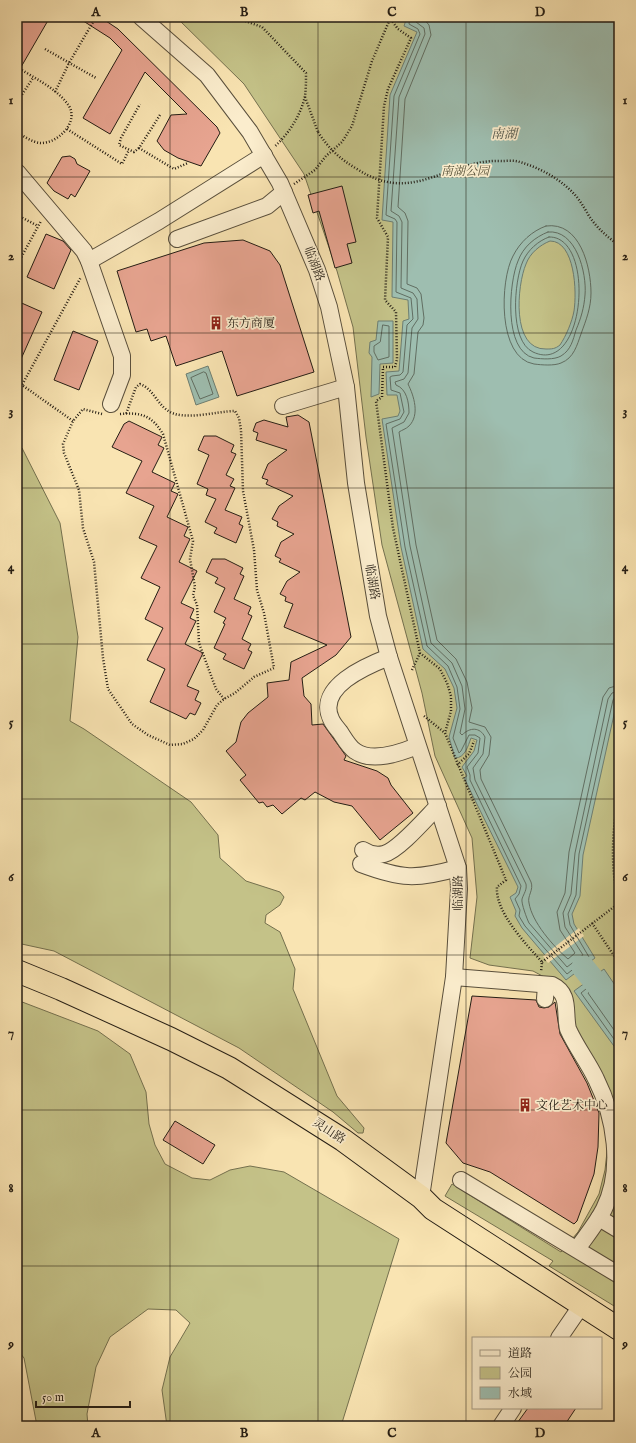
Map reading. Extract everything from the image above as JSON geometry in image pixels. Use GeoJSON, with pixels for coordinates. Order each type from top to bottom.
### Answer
{"type":"FeatureCollection","features":[{"type":"Feature","properties":{"kind":"highway","name":"灵山路"},"geometry":{"type":"LineString","coordinates":[[17,971],[171,1039],[229,1068],[343,1140],[421,1198],[433,1209],[581,1306],[619,1329]]}},
{"type":"Feature","properties":{"kind":"street","name":"临湖路"},"geometry":{"type":"LineString","coordinates":[[141,17],[207,75],[250,132],[284,192],[317,270],[329,307],[346,387],[356,483],[378,616],[389,657],[417,746],[458,868],[459,890],[454,977],[421,1198]]}},
{"type":"Feature","properties":{"kind":"street"},"geometry":{"type":"LineString","coordinates":[[89,261],[159,221],[264,155]]}},
{"type":"Feature","properties":{"kind":"street"},"geometry":{"type":"LineString","coordinates":[[17,172],[84,251],[89,261],[122,356],[122,375],[110,412]]}},
{"type":"Feature","properties":{"kind":"street"},"geometry":{"type":"LineString","coordinates":[[177,238],[267,206],[284,192]]}},
{"type":"Feature","properties":{"kind":"street"},"geometry":{"type":"LineString","coordinates":[[283,406],[346,387]]}},
{"type":"Feature","properties":{"kind":"street"},"geometry":{"type":"LineString","coordinates":[[389,657],[373,663],[340,683],[330,699],[328,708],[331,720],[354,750],[364,755],[378,756],[417,746]]}},
{"type":"Feature","properties":{"kind":"street"},"geometry":{"type":"LineString","coordinates":[[438,806],[413,832],[386,854],[369,853],[362,857],[386,873],[415,878],[458,868]]}},
{"type":"Feature","properties":{"kind":"street"},"geometry":{"type":"LineString","coordinates":[[454,977],[546,992],[552,986],[562,992],[566,1003],[566,1020],[568,1029],[596,1079],[613,1124],[613,1181],[607,1202],[599,1218],[577,1249]]}},
{"type":"Feature","properties":{"kind":"street"},"geometry":{"type":"LineString","coordinates":[[461,1180],[619,1275]]}},
{"type":"Feature","properties":{"kind":"street"},"geometry":{"type":"LineString","coordinates":[[599,1218],[619,1230]]}},
{"type":"Feature","properties":{"kind":"street"},"geometry":{"type":"LineString","coordinates":[[560,1337],[581,1306]]}},
{"type":"Feature","properties":{"kind":"street"},"geometry":{"type":"LineString","coordinates":[[501,1426],[512,1409]]}},
{"type":"Feature","properties":{"kind":"path"},"geometry":{"type":"LineString","coordinates":[[55,92],[69,62],[96,17]]}},
{"type":"Feature","properties":{"kind":"path"},"geometry":{"type":"LineString","coordinates":[[170,21],[172,17]]}},
{"type":"Feature","properties":{"kind":"path"},"geometry":{"type":"LineString","coordinates":[[234,17],[262,27],[306,73],[305,96],[297,116],[286,136],[264,155]]}},
{"type":"Feature","properties":{"kind":"path"},"geometry":{"type":"LineString","coordinates":[[284,192],[315,170],[326,156],[342,142],[352,126],[372,61],[389,18],[398,29],[410,38],[388,89],[384,106],[377,218],[388,237],[386,300],[396,312],[397,359],[395,367],[383,367],[382,397],[376,401],[393,528],[420,653],[412,670]]}},
{"type":"Feature","properties":{"kind":"path"},"geometry":{"type":"LineString","coordinates":[[45,49],[96,78]]}},
{"type":"Feature","properties":{"kind":"path"},"geometry":{"type":"LineString","coordinates":[[17,67],[63,97],[70,108],[70,125],[67,130],[59,136],[40,143],[17,132]]}},
{"type":"Feature","properties":{"kind":"path"},"geometry":{"type":"LineString","coordinates":[[17,102],[33,78]]}},
{"type":"Feature","properties":{"kind":"path"},"geometry":{"type":"LineString","coordinates":[[305,96],[318,132],[328,148],[347,163],[366,175],[395,184],[418,183],[466,165],[493,161],[517,161],[540,169],[562,183],[576,196],[598,228],[619,245]]}},
{"type":"Feature","properties":{"kind":"path"},"geometry":{"type":"LineString","coordinates":[[140,104],[120,138],[119,145],[134,152],[139,148],[160,115]]}},
{"type":"Feature","properties":{"kind":"path"},"geometry":{"type":"LineString","coordinates":[[67,130],[122,164],[129,150]]}},
{"type":"Feature","properties":{"kind":"path"},"geometry":{"type":"LineString","coordinates":[[139,148],[174,169],[188,163]]}},
{"type":"Feature","properties":{"kind":"path"},"geometry":{"type":"LineString","coordinates":[[17,265],[48,208]]}},
{"type":"Feature","properties":{"kind":"path"},"geometry":{"type":"LineString","coordinates":[[17,215],[38,226]]}},
{"type":"Feature","properties":{"kind":"path"},"geometry":{"type":"LineString","coordinates":[[73,421],[22,384],[63,312],[89,261]]}},
{"type":"Feature","properties":{"kind":"path"},"geometry":{"type":"LineString","coordinates":[[126,414],[136,387],[140,384],[148,387],[167,411],[179,414],[197,415],[235,411],[239,418],[241,430],[243,491],[254,550],[257,590],[264,613],[274,668],[254,677],[235,693],[224,699],[217,705],[206,726],[194,739],[183,744],[170,745],[148,736],[132,724],[108,689],[103,658],[94,562],[83,528],[79,490],[63,449],[63,444],[73,421],[83,409],[126,414],[147,416],[156,423],[163,434],[193,541],[190,559],[195,587],[193,595],[197,606],[198,643],[216,689],[224,699]]}},
{"type":"Feature","properties":{"kind":"path"},"geometry":{"type":"LineString","coordinates":[[420,653],[440,669],[447,683],[451,696],[451,711],[445,733]]}},
{"type":"Feature","properties":{"kind":"path"},"geometry":{"type":"LineString","coordinates":[[424,716],[445,733],[506,880],[497,888],[497,896],[513,928],[542,962],[619,903],[614,883],[612,849],[619,794]]}},
{"type":"Feature","properties":{"kind":"path"},"geometry":{"type":"LineString","coordinates":[[457,765],[469,754],[474,741]]}},
{"type":"Feature","properties":{"kind":"path"},"geometry":{"type":"LineString","coordinates":[[592,923],[619,963]]}},
{"type":"Feature","properties":{"kind":"green space","name":"南湖"},"geometry":{"type":"Polygon","coordinates":[[[176,17],[619,17],[619,1309],[549,1266],[553,1261],[445,1196],[452,1184],[561,1252],[578,1232],[599,1194],[605,1170],[612,1106],[569,1023],[563,987],[533,971],[489,965],[470,958],[477,897],[472,838],[435,756],[422,693],[382,545],[366,437],[353,327],[337,271],[304,174],[244,84],[176,17]]]}},
{"type":"Feature","properties":{"kind":"green space"},"geometry":{"type":"Polygon","coordinates":[[[17,443],[22,448],[60,523],[78,637],[70,721],[191,802],[218,835],[220,858],[246,881],[280,892],[284,897],[280,905],[266,915],[265,923],[280,932],[295,969],[293,989],[337,1096],[364,1128],[363,1133],[358,1133],[333,1112],[239,1048],[54,951],[17,943],[17,443]]]}},
{"type":"Feature","properties":{"kind":"green space"},"geometry":{"type":"Polygon","coordinates":[[[17,1000],[98,1031],[130,1054],[146,1092],[149,1124],[155,1145],[165,1164],[192,1178],[210,1180],[230,1170],[250,1166],[284,1172],[399,1239],[341,1426],[167,1426],[162,1390],[170,1357],[190,1323],[176,1310],[148,1309],[110,1337],[96,1367],[87,1414],[88,1426],[37,1426],[24,1358],[17,1349],[17,1000]]]}},
{"type":"Feature","properties":{"kind":"water","name":"南湖"},"geometry":{"type":"Polygon","coordinates":[[[407,17],[619,17],[619,692],[583,855],[580,896],[572,914],[574,924],[595,958],[566,980],[522,928],[515,916],[516,911],[510,897],[516,893],[518,887],[464,778],[467,776],[462,767],[474,751],[477,740],[471,738],[464,754],[455,758],[449,737],[457,708],[454,688],[445,669],[423,649],[401,547],[382,419],[398,416],[400,411],[397,395],[387,395],[386,372],[399,371],[403,321],[409,319],[408,300],[392,297],[393,222],[382,220],[390,95],[417,32],[404,26],[407,17]],[[550,241],[539,247],[533,253],[526,264],[520,286],[519,300],[522,328],[527,339],[535,346],[546,349],[560,345],[572,320],[575,303],[574,281],[569,258],[565,249],[558,243],[550,241]]]}},
{"type":"Feature","properties":{"kind":"water"},"geometry":{"type":"Polygon","coordinates":[[[378,321],[393,321],[393,363],[380,364],[379,394],[371,397],[372,357],[369,353],[370,342],[376,340],[378,321]]]}},
{"type":"Feature","properties":{"kind":"water"},"geometry":{"type":"Polygon","coordinates":[[[208,366],[219,397],[196,405],[186,374],[208,366]]]}},
{"type":"Feature","properties":{"kind":"water"},"geometry":{"type":"Polygon","coordinates":[[[604,969],[619,991],[619,1053],[574,991],[604,969]]]}},
{"type":"Feature","properties":{"kind":"pier"},"geometry":{"type":"Polygon","coordinates":[[[579,928],[584,936],[548,963],[543,956],[579,928]]]}},
{"type":"Feature","properties":{"kind":"building"},"geometry":{"type":"Polygon","coordinates":[[[17,17],[50,17],[17,74],[17,17]]]}},
{"type":"Feature","properties":{"kind":"building"},"geometry":{"type":"Polygon","coordinates":[[[77,17],[100,17],[118,29],[217,127],[220,133],[201,166],[178,158],[164,150],[157,141],[171,115],[187,114],[145,72],[110,134],[83,118],[122,50],[110,38],[77,17]]]}},
{"type":"Feature","properties":{"kind":"building"},"geometry":{"type":"Polygon","coordinates":[[[70,156],[75,159],[77,164],[90,171],[75,197],[71,194],[68,199],[54,191],[47,183],[62,157],[70,156]]]}},
{"type":"Feature","properties":{"kind":"building"},"geometry":{"type":"Polygon","coordinates":[[[342,186],[356,242],[347,244],[352,263],[335,268],[319,211],[313,213],[308,195],[342,186]]]}},
{"type":"Feature","properties":{"kind":"building"},"geometry":{"type":"Polygon","coordinates":[[[46,234],[63,241],[71,250],[54,289],[27,277],[46,234]]]}},
{"type":"Feature","properties":{"kind":"building","name":"东方商厦"},"geometry":{"type":"Polygon","coordinates":[[[243,240],[270,251],[280,265],[314,372],[237,396],[222,351],[176,366],[166,336],[151,341],[147,329],[136,332],[117,271],[204,243],[243,240]]]}},
{"type":"Feature","properties":{"kind":"building"},"geometry":{"type":"Polygon","coordinates":[[[17,301],[42,312],[17,368],[17,301]]]}},
{"type":"Feature","properties":{"kind":"building"},"geometry":{"type":"Polygon","coordinates":[[[73,331],[98,341],[79,390],[54,380],[73,331]]]}},
{"type":"Feature","properties":{"kind":"building"},"geometry":{"type":"Polygon","coordinates":[[[298,415],[309,422],[351,637],[336,655],[302,678],[304,696],[311,704],[312,725],[323,724],[346,756],[344,760],[377,771],[388,778],[391,785],[413,813],[380,840],[352,806],[334,802],[315,792],[305,800],[301,798],[282,814],[273,805],[267,807],[263,802],[259,803],[240,780],[246,775],[226,751],[236,742],[241,722],[248,713],[268,697],[267,683],[289,680],[291,662],[327,645],[284,627],[293,604],[285,601],[286,597],[280,594],[287,581],[300,572],[279,562],[281,559],[275,556],[281,542],[294,534],[277,526],[278,522],[272,519],[279,506],[293,496],[266,484],[268,480],[262,478],[268,464],[287,450],[256,440],[258,433],[253,431],[256,423],[264,420],[288,427],[286,417],[298,415]]]}},
{"type":"Feature","properties":{"kind":"building"},"geometry":{"type":"Polygon","coordinates":[[[129,421],[162,437],[158,445],[164,448],[152,472],[175,483],[171,491],[178,494],[167,517],[188,527],[184,536],[190,539],[179,562],[197,571],[181,603],[194,609],[190,618],[196,621],[185,644],[203,653],[187,686],[199,691],[195,700],[201,703],[195,715],[190,713],[186,719],[150,702],[165,669],[147,660],[163,628],[145,619],[160,587],[141,578],[157,546],[139,538],[154,506],[126,493],[142,461],[112,447],[124,424],[129,421]]]}},
{"type":"Feature","properties":{"kind":"building"},"geometry":{"type":"Polygon","coordinates":[[[204,436],[216,436],[234,445],[231,452],[236,454],[226,475],[234,479],[230,486],[235,488],[225,510],[242,517],[239,524],[243,526],[236,543],[214,533],[217,528],[205,522],[216,499],[206,495],[208,489],[197,484],[209,455],[198,450],[204,436]]]}},
{"type":"Feature","properties":{"kind":"building"},"geometry":{"type":"Polygon","coordinates":[[[212,559],[225,559],[243,568],[240,574],[244,576],[234,599],[251,607],[248,614],[252,616],[242,639],[251,644],[248,650],[252,652],[244,669],[223,659],[226,654],[214,648],[225,624],[223,623],[226,618],[214,612],[225,588],[215,583],[218,578],[206,572],[212,559]]]}},
{"type":"Feature","properties":{"kind":"building","name":"文化艺术中心"},"geometry":{"type":"Polygon","coordinates":[[[472,996],[536,1000],[539,1007],[544,1008],[549,1007],[555,1002],[560,1034],[587,1083],[599,1113],[598,1147],[594,1174],[577,1221],[574,1224],[490,1172],[463,1163],[446,1143],[472,996]]]}},
{"type":"Feature","properties":{"kind":"building"},"geometry":{"type":"Polygon","coordinates":[[[175,1121],[215,1145],[203,1164],[163,1140],[175,1121]]]}},
{"type":"Feature","properties":{"kind":"building"},"geometry":{"type":"Polygon","coordinates":[[[527,1409],[575,1409],[564,1426],[515,1426],[527,1409]]]}},
{"type":"Feature","properties":{"kind":"waterway"},"geometry":{"type":"LineString","coordinates":[[583,967],[619,1012]]}},
{"type":"Feature","properties":{"kind":"place","name":"东方商厦"},"geometry":{"type":"Point","coordinates":[216,323]}},
{"type":"Feature","properties":{"kind":"place","name":"文化艺术中心"},"geometry":{"type":"Point","coordinates":[525,1105]}},
{"type":"Feature","properties":{"kind":"park label","name":"南湖公园"},"geometry":{"type":"Point","coordinates":[465,171]}}]}
